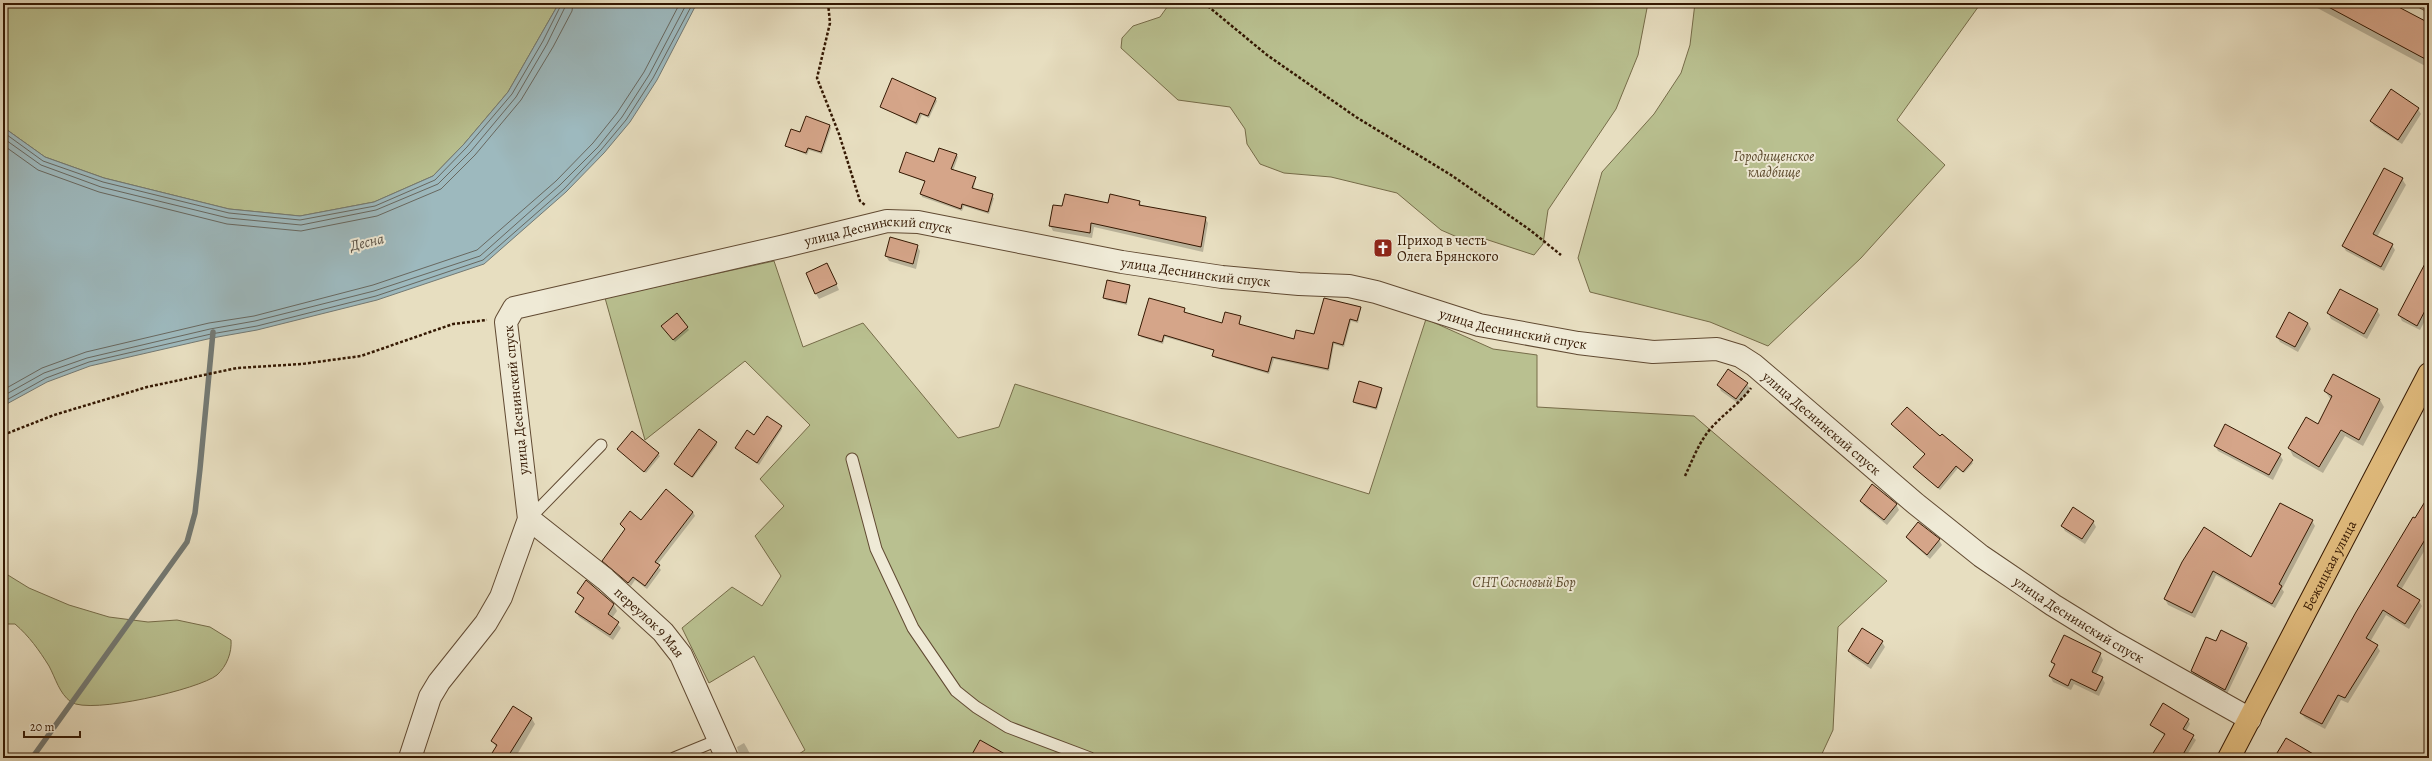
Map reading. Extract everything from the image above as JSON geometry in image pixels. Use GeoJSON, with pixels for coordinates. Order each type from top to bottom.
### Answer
{"type":"FeatureCollection","features":[{"type":"Feature","properties":{"kind":"main road","name":"Бежицкая улица"},"geometry":{"type":"LineString","coordinates":[[2229,758],[2428,377]]}},
{"type":"Feature","properties":{"kind":"street","name":"улица Деснинский спуск"},"geometry":{"type":"LineString","coordinates":[[410,758],[430,697],[439,682],[486,623],[501,597],[529,519],[506,322],[514,308],[887,221],[918,222],[1122,262],[1222,277],[1299,284],[1349,286],[1376,292],[1479,325],[1578,343],[1653,352],[1717,348],[1740,356],[1916,504],[1981,556],[2053,605],[2113,642],[2250,719]]}},
{"type":"Feature","properties":{"kind":"street","name":"переулок 9 Мая"},"geometry":{"type":"LineString","coordinates":[[529,519],[605,579],[663,632],[681,656],[722,749]]}},
{"type":"Feature","properties":{"kind":"lane"},"geometry":{"type":"LineString","coordinates":[[2423,3],[2429,6]]}},
{"type":"Feature","properties":{"kind":"lane"},"geometry":{"type":"LineString","coordinates":[[529,519],[601,445]]}},
{"type":"Feature","properties":{"kind":"lane"},"geometry":{"type":"LineString","coordinates":[[852,459],[876,549],[913,628],[956,691],[976,708],[1008,727],[1090,758]]}},
{"type":"Feature","properties":{"kind":"lane"},"geometry":{"type":"LineString","coordinates":[[674,758],[722,749]]}},
{"type":"Feature","properties":{"kind":"path"},"geometry":{"type":"LineString","coordinates":[[828,3],[830,23],[817,78],[839,134],[860,201],[887,221]]}},
{"type":"Feature","properties":{"kind":"path"},"geometry":{"type":"LineString","coordinates":[[1204,3],[1267,55],[1356,117],[1451,175],[1530,230],[1561,255]]}},
{"type":"Feature","properties":{"kind":"path"},"geometry":{"type":"LineString","coordinates":[[3,434],[54,415],[147,387],[209,373],[361,356],[453,324],[481,320],[506,322]]}},
{"type":"Feature","properties":{"kind":"path"},"geometry":{"type":"LineString","coordinates":[[1685,476],[1702,440],[1714,425],[1740,403],[1763,374]]}},
{"type":"Feature","properties":{"kind":"green space"},"geometry":{"type":"Polygon","coordinates":[[[3,3],[559,3],[508,92],[464,144],[433,176],[374,202],[300,216],[229,209],[104,178],[45,157],[3,127],[3,3]]]}},
{"type":"Feature","properties":{"kind":"green space"},"geometry":{"type":"Polygon","coordinates":[[[1170,3],[1648,3],[1638,55],[1616,109],[1548,210],[1543,244],[1534,255],[1482,238],[1464,240],[1441,230],[1397,193],[1331,177],[1284,173],[1260,164],[1247,144],[1245,129],[1230,107],[1178,100],[1121,48],[1122,38],[1133,26],[1160,17],[1170,3]]]}},
{"type":"Feature","properties":{"kind":"green space","name":"Городищенское кладбище"},"geometry":{"type":"Polygon","coordinates":[[[1695,3],[1981,3],[1897,120],[1945,165],[1861,258],[1768,346],[1710,322],[1590,292],[1578,258],[1602,172],[1654,114],[1681,73],[1690,45],[1695,3]]]}},
{"type":"Feature","properties":{"kind":"green space","name":"СНТ Сосновый Бор"},"geometry":{"type":"Polygon","coordinates":[[[774,261],[803,347],[863,323],[958,438],[999,427],[1015,384],[1369,494],[1426,319],[1493,349],[1537,355],[1537,407],[1694,416],[1887,581],[1838,627],[1833,730],[1820,758],[793,758],[805,750],[754,656],[709,683],[682,628],[732,587],[762,606],[781,576],[755,536],[784,506],[760,479],[810,425],[745,361],[645,440],[605,298],[774,261]]]}},
{"type":"Feature","properties":{"kind":"green space"},"geometry":{"type":"Polygon","coordinates":[[[3,572],[29,588],[69,605],[109,617],[148,622],[177,620],[210,627],[231,640],[231,649],[228,659],[224,667],[217,675],[207,681],[190,687],[145,699],[121,703],[82,705],[71,702],[63,694],[49,666],[29,638],[15,624],[3,624],[3,572]]]}},
{"type":"Feature","properties":{"kind":"water","name":"Десна"},"geometry":{"type":"Polygon","coordinates":[[[559,3],[697,3],[657,80],[630,122],[604,153],[566,192],[484,264],[377,300],[257,330],[212,338],[90,366],[47,382],[3,406],[3,127],[45,157],[104,178],[229,209],[300,216],[374,202],[433,176],[464,144],[508,92],[559,3]]]}},
{"type":"Feature","properties":{"kind":"building"},"geometry":{"type":"Polygon","coordinates":[[[2321,3],[2391,3],[2429,23],[2429,61],[2321,3]]]}},
{"type":"Feature","properties":{"kind":"building"},"geometry":{"type":"Polygon","coordinates":[[[892,78],[936,98],[928,116],[920,113],[916,123],[880,107],[892,78]]]}},
{"type":"Feature","properties":{"kind":"building"},"geometry":{"type":"Polygon","coordinates":[[[2391,89],[2419,108],[2398,140],[2370,121],[2391,89]]]}},
{"type":"Feature","properties":{"kind":"building"},"geometry":{"type":"Polygon","coordinates":[[[806,116],[830,125],[821,152],[808,148],[806,153],[785,146],[791,129],[800,132],[806,116]]]}},
{"type":"Feature","properties":{"kind":"building"},"geometry":{"type":"Polygon","coordinates":[[[939,148],[957,154],[951,169],[976,177],[972,188],[993,194],[988,212],[962,204],[961,209],[920,194],[925,181],[899,172],[906,152],[934,162],[939,148]]]}},
{"type":"Feature","properties":{"kind":"building"},"geometry":{"type":"Polygon","coordinates":[[[2384,168],[2403,178],[2373,234],[2393,244],[2381,267],[2342,246],[2384,168]]]}},
{"type":"Feature","properties":{"kind":"building"},"geometry":{"type":"Polygon","coordinates":[[[1065,194],[1108,203],[1110,194],[1140,201],[1139,205],[1206,217],[1201,247],[1091,223],[1090,233],[1049,226],[1053,205],[1062,206],[1065,194]]]}},
{"type":"Feature","properties":{"kind":"building"},"geometry":{"type":"Polygon","coordinates":[[[890,237],[918,245],[913,264],[885,256],[890,237]]]}},
{"type":"Feature","properties":{"kind":"building"},"geometry":{"type":"Polygon","coordinates":[[[2429,256],[2429,303],[2417,326],[2398,315],[2429,256]]]}},
{"type":"Feature","properties":{"kind":"building"},"geometry":{"type":"Polygon","coordinates":[[[827,263],[837,284],[815,294],[806,273],[827,263]]]}},
{"type":"Feature","properties":{"kind":"building"},"geometry":{"type":"Polygon","coordinates":[[[1107,280],[1130,285],[1126,303],[1103,298],[1107,280]]]}},
{"type":"Feature","properties":{"kind":"building"},"geometry":{"type":"Polygon","coordinates":[[[2340,289],[2378,309],[2364,334],[2327,313],[2340,289]]]}},
{"type":"Feature","properties":{"kind":"building"},"geometry":{"type":"Polygon","coordinates":[[[1149,298],[1185,308],[1184,312],[1222,323],[1225,312],[1241,316],[1239,324],[1294,339],[1296,330],[1314,334],[1324,298],[1361,307],[1357,321],[1350,319],[1343,345],[1333,342],[1328,369],[1272,357],[1268,372],[1212,356],[1214,350],[1164,335],[1162,342],[1138,335],[1149,298]]]}},
{"type":"Feature","properties":{"kind":"building"},"geometry":{"type":"Polygon","coordinates":[[[2289,312],[2308,323],[2295,347],[2276,337],[2289,312]]]}},
{"type":"Feature","properties":{"kind":"building"},"geometry":{"type":"Polygon","coordinates":[[[677,313],[688,327],[673,340],[661,326],[677,313]]]}},
{"type":"Feature","properties":{"kind":"building"},"geometry":{"type":"Polygon","coordinates":[[[1728,369],[1748,383],[1736,399],[1717,385],[1728,369]]]}},
{"type":"Feature","properties":{"kind":"building"},"geometry":{"type":"Polygon","coordinates":[[[2333,374],[2380,399],[2359,440],[2341,430],[2319,467],[2288,448],[2306,417],[2318,424],[2332,396],[2324,391],[2333,374]]]}},
{"type":"Feature","properties":{"kind":"building"},"geometry":{"type":"Polygon","coordinates":[[[1359,381],[1382,388],[1376,408],[1353,402],[1359,381]]]}},
{"type":"Feature","properties":{"kind":"building"},"geometry":{"type":"Polygon","coordinates":[[[1907,407],[1940,436],[1942,434],[1973,460],[1963,472],[1956,466],[1938,488],[1913,467],[1925,454],[1891,424],[1907,407]]]}},
{"type":"Feature","properties":{"kind":"building"},"geometry":{"type":"Polygon","coordinates":[[[767,416],[782,426],[757,463],[735,448],[747,430],[754,435],[767,416]]]}},
{"type":"Feature","properties":{"kind":"building"},"geometry":{"type":"Polygon","coordinates":[[[2225,424],[2281,454],[2269,475],[2214,446],[2225,424]]]}},
{"type":"Feature","properties":{"kind":"building"},"geometry":{"type":"Polygon","coordinates":[[[699,429],[717,442],[692,477],[674,464],[699,429]]]}},
{"type":"Feature","properties":{"kind":"building"},"geometry":{"type":"Polygon","coordinates":[[[632,431],[659,453],[644,472],[617,449],[632,431]]]}},
{"type":"Feature","properties":{"kind":"building"},"geometry":{"type":"Polygon","coordinates":[[[1872,484],[1897,504],[1884,520],[1860,501],[1872,484]]]}},
{"type":"Feature","properties":{"kind":"building"},"geometry":{"type":"Polygon","coordinates":[[[666,489],[693,512],[655,562],[660,565],[645,586],[633,577],[628,583],[602,561],[625,529],[620,524],[630,511],[641,520],[666,489]]]}},
{"type":"Feature","properties":{"kind":"building"},"geometry":{"type":"Polygon","coordinates":[[[2429,495],[2429,533],[2397,586],[2420,600],[2405,624],[2383,610],[2366,638],[2378,645],[2345,698],[2338,695],[2322,724],[2300,713],[2356,612],[2413,517],[2415,518],[2429,495]]]}},
{"type":"Feature","properties":{"kind":"building"},"geometry":{"type":"Polygon","coordinates":[[[2280,503],[2313,520],[2279,584],[2282,586],[2272,604],[2213,571],[2192,613],[2164,599],[2182,562],[2204,527],[2251,557],[2280,503]]]}},
{"type":"Feature","properties":{"kind":"building"},"geometry":{"type":"Polygon","coordinates":[[[2073,507],[2094,521],[2082,539],[2061,526],[2073,507]]]}},
{"type":"Feature","properties":{"kind":"building"},"geometry":{"type":"Polygon","coordinates":[[[1918,522],[1940,539],[1927,555],[1906,537],[1918,522]]]}},
{"type":"Feature","properties":{"kind":"building"},"geometry":{"type":"Polygon","coordinates":[[[586,580],[614,604],[608,614],[619,622],[610,635],[575,612],[584,598],[577,593],[586,580]]]}},
{"type":"Feature","properties":{"kind":"building"},"geometry":{"type":"Polygon","coordinates":[[[1862,628],[1883,641],[1868,664],[1848,651],[1862,628]]]}},
{"type":"Feature","properties":{"kind":"building"},"geometry":{"type":"Polygon","coordinates":[[[2221,630],[2247,643],[2225,690],[2191,671],[2206,637],[2216,641],[2221,630]]]}},
{"type":"Feature","properties":{"kind":"building"},"geometry":{"type":"Polygon","coordinates":[[[2064,635],[2101,653],[2092,672],[2103,677],[2096,691],[2071,679],[2068,686],[2049,676],[2055,664],[2051,662],[2064,635]]]}},
{"type":"Feature","properties":{"kind":"building"},"geometry":{"type":"Polygon","coordinates":[[[2163,703],[2189,719],[2183,729],[2194,735],[2181,758],[2150,758],[2165,734],[2150,725],[2163,703]]]}},
{"type":"Feature","properties":{"kind":"building"},"geometry":{"type":"Polygon","coordinates":[[[513,706],[532,718],[507,758],[489,758],[497,745],[491,741],[513,706]]]}},
{"type":"Feature","properties":{"kind":"building"},"geometry":{"type":"Polygon","coordinates":[[[2286,738],[2320,758],[2274,758],[2286,738]]]}},
{"type":"Feature","properties":{"kind":"building"},"geometry":{"type":"Polygon","coordinates":[[[980,740],[1012,758],[970,758],[980,740]]]}},
{"type":"Feature","properties":{"kind":"waterway"},"geometry":{"type":"LineString","coordinates":[[32,758],[187,542],[195,513],[213,332]]}},
{"type":"Feature","properties":{"kind":"place","name":"Приход в честь Олега Брянского"},"geometry":{"type":"Point","coordinates":[1383,248]}}]}
